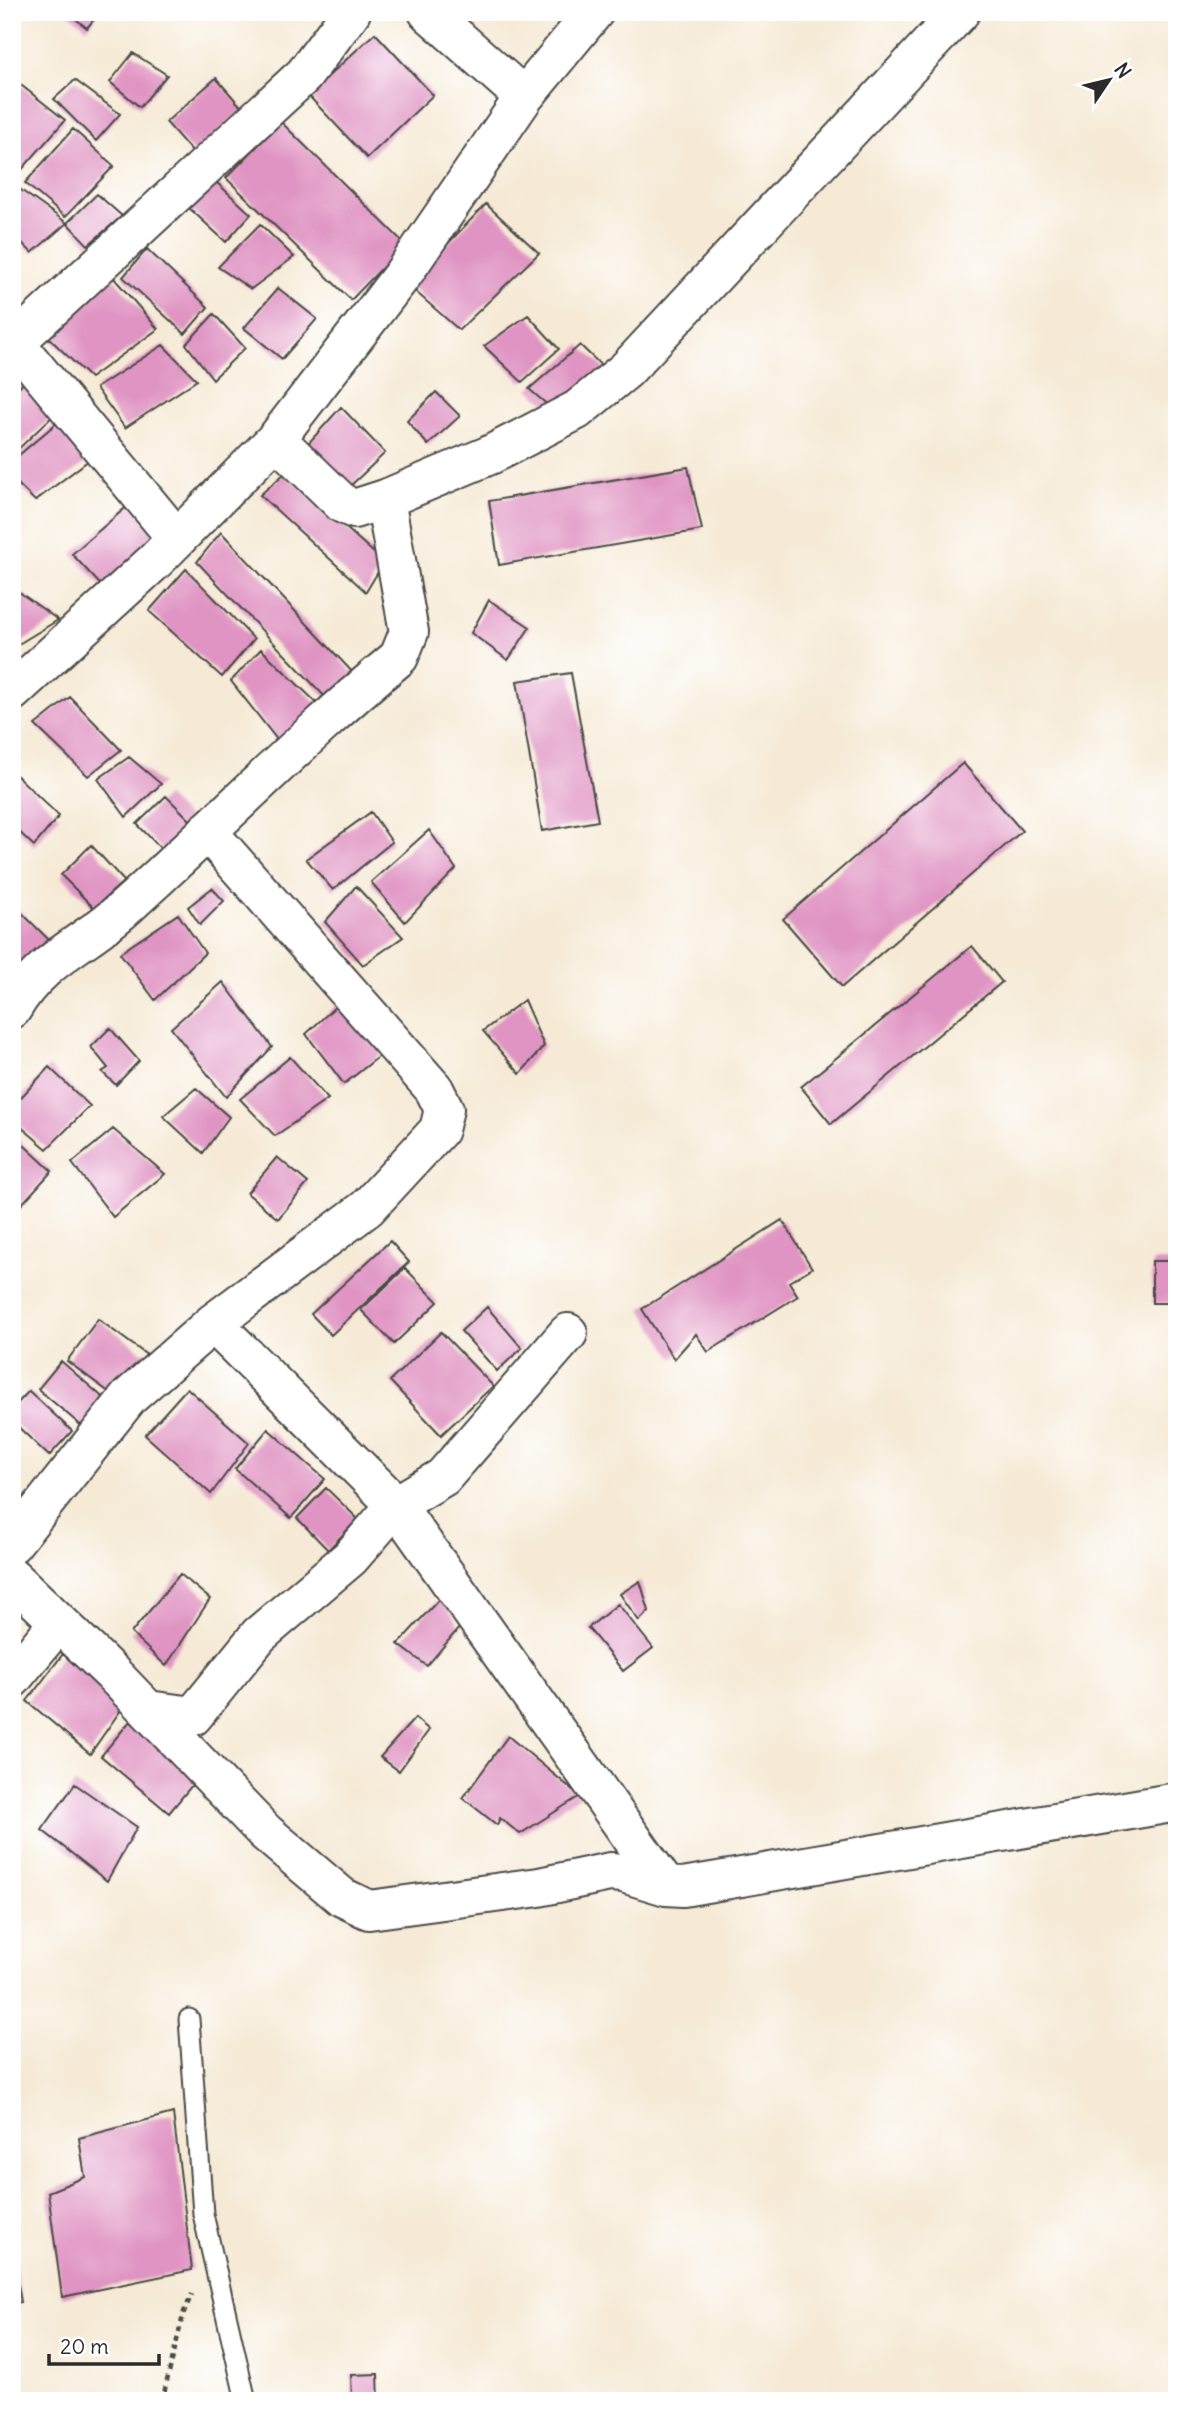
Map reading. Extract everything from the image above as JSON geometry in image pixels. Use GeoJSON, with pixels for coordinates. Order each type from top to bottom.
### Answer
{"type":"FeatureCollection","features":[{"type":"Feature","properties":{"kind":"street"},"geometry":{"type":"LineString","coordinates":[[177,539],[13,342],[304,75],[351,12]]}},
{"type":"Feature","properties":{"kind":"street"},"geometry":{"type":"LineString","coordinates":[[428,12],[524,97]]}},
{"type":"Feature","properties":{"kind":"street"},"geometry":{"type":"LineString","coordinates":[[12,692],[177,539],[276,439],[403,274],[524,97],[594,12]]}},
{"type":"Feature","properties":{"kind":"street"},"geometry":{"type":"LineString","coordinates":[[276,439],[343,504],[354,509],[385,499],[490,455],[577,410],[626,370],[960,12]]}},
{"type":"Feature","properties":{"kind":"street"},"geometry":{"type":"LineString","coordinates":[[12,1009],[19,996],[44,967],[124,909],[206,831],[399,657],[409,632],[385,499]]}},
{"type":"Feature","properties":{"kind":"street"},"geometry":{"type":"LineString","coordinates":[[12,1544],[129,1396],[213,1323],[367,1208],[439,1130],[444,1109],[434,1089],[206,831]]}},
{"type":"Feature","properties":{"kind":"street"},"geometry":{"type":"LineString","coordinates":[[213,1323],[396,1505],[666,1886]]}},
{"type":"Feature","properties":{"kind":"street"},"geometry":{"type":"LineString","coordinates":[[148,1710],[192,1716],[258,1635],[349,1558],[396,1505],[443,1477],[568,1334]]}},
{"type":"Feature","properties":{"kind":"street"},"geometry":{"type":"LineString","coordinates":[[12,1577],[148,1710],[265,1832],[342,1897],[369,1910],[539,1887],[610,1872],[666,1886],[683,1887],[1177,1802]]}},
{"type":"Feature","properties":{"kind":"street"},"geometry":{"type":"LineString","coordinates":[[12,1679],[59,1622]]}},
{"type":"Feature","properties":{"kind":"lane"},"geometry":{"type":"LineString","coordinates":[[189,2019],[203,2214],[246,2401]]}},
{"type":"Feature","properties":{"kind":"path"},"geometry":{"type":"LineString","coordinates":[[162,2401],[184,2312],[212,2250]]}},
{"type":"Feature","properties":{"kind":"building"},"geometry":{"type":"Polygon","coordinates":[[[67,12],[100,12],[87,28],[67,12]]]}},
{"type":"Feature","properties":{"kind":"building"},"geometry":{"type":"Polygon","coordinates":[[[375,33],[433,95],[367,158],[308,95],[375,33]]]}},
{"type":"Feature","properties":{"kind":"building"},"geometry":{"type":"Polygon","coordinates":[[[133,53],[167,75],[140,107],[110,82],[133,53]]]}},
{"type":"Feature","properties":{"kind":"building"},"geometry":{"type":"Polygon","coordinates":[[[12,78],[65,120],[12,181],[12,78]]]}},
{"type":"Feature","properties":{"kind":"building"},"geometry":{"type":"Polygon","coordinates":[[[216,78],[243,109],[194,154],[166,122],[216,78]]]}},
{"type":"Feature","properties":{"kind":"building"},"geometry":{"type":"Polygon","coordinates":[[[75,80],[120,114],[96,141],[54,99],[75,80]]]}},
{"type":"Feature","properties":{"kind":"building"},"geometry":{"type":"Polygon","coordinates":[[[281,122],[405,244],[351,300],[226,178],[281,122]]]}},
{"type":"Feature","properties":{"kind":"building"},"geometry":{"type":"Polygon","coordinates":[[[73,129],[114,166],[65,217],[25,183],[73,129]]]}},
{"type":"Feature","properties":{"kind":"building"},"geometry":{"type":"Polygon","coordinates":[[[215,181],[251,214],[226,242],[187,206],[215,181]]]}},
{"type":"Feature","properties":{"kind":"building"},"geometry":{"type":"Polygon","coordinates":[[[18,188],[67,223],[32,253],[12,233],[12,195],[18,188]]]}},
{"type":"Feature","properties":{"kind":"building"},"geometry":{"type":"Polygon","coordinates":[[[97,194],[122,216],[88,245],[67,223],[97,194]]]}},
{"type":"Feature","properties":{"kind":"building"},"geometry":{"type":"Polygon","coordinates":[[[486,204],[539,253],[459,330],[408,285],[486,204]]]}},
{"type":"Feature","properties":{"kind":"building"},"geometry":{"type":"Polygon","coordinates":[[[260,224],[294,257],[251,289],[218,267],[260,224]]]}},
{"type":"Feature","properties":{"kind":"building"},"geometry":{"type":"Polygon","coordinates":[[[147,249],[208,307],[185,334],[123,277],[147,249]]]}},
{"type":"Feature","properties":{"kind":"building"},"geometry":{"type":"Polygon","coordinates":[[[113,277],[158,329],[90,378],[45,334],[113,277]]]}},
{"type":"Feature","properties":{"kind":"building"},"geometry":{"type":"Polygon","coordinates":[[[278,288],[317,319],[282,359],[244,328],[278,288]]]}},
{"type":"Feature","properties":{"kind":"building"},"geometry":{"type":"Polygon","coordinates":[[[214,314],[245,348],[213,379],[186,344],[214,314]]]}},
{"type":"Feature","properties":{"kind":"building"},"geometry":{"type":"Polygon","coordinates":[[[528,315],[559,349],[522,382],[484,346],[528,315]]]}},
{"type":"Feature","properties":{"kind":"building"},"geometry":{"type":"Polygon","coordinates":[[[163,345],[197,380],[125,428],[96,388],[163,345]]]}},
{"type":"Feature","properties":{"kind":"building"},"geometry":{"type":"Polygon","coordinates":[[[580,345],[608,372],[557,413],[529,389],[580,345]]]}},
{"type":"Feature","properties":{"kind":"building"},"geometry":{"type":"Polygon","coordinates":[[[26,381],[55,414],[12,455],[12,392],[26,381]]]}},
{"type":"Feature","properties":{"kind":"building"},"geometry":{"type":"Polygon","coordinates":[[[436,392],[460,416],[428,445],[407,421],[436,392]]]}},
{"type":"Feature","properties":{"kind":"building"},"geometry":{"type":"Polygon","coordinates":[[[341,407],[385,453],[347,489],[305,447],[341,407]]]}},
{"type":"Feature","properties":{"kind":"building"},"geometry":{"type":"Polygon","coordinates":[[[59,421],[89,460],[35,501],[12,478],[12,461],[59,421]]]}},
{"type":"Feature","properties":{"kind":"building"},"geometry":{"type":"Polygon","coordinates":[[[688,467],[702,530],[499,565],[489,501],[688,467]]]}},
{"type":"Feature","properties":{"kind":"building"},"geometry":{"type":"Polygon","coordinates":[[[285,473],[384,562],[366,592],[260,495],[285,473]]]}},
{"type":"Feature","properties":{"kind":"building"},"geometry":{"type":"Polygon","coordinates":[[[131,503],[163,543],[109,594],[72,554],[131,503]]]}},
{"type":"Feature","properties":{"kind":"building"},"geometry":{"type":"Polygon","coordinates":[[[221,532],[356,676],[329,701],[197,562],[221,532]]]}},
{"type":"Feature","properties":{"kind":"building"},"geometry":{"type":"Polygon","coordinates":[[[186,569],[254,639],[222,677],[149,611],[186,569]]]}},
{"type":"Feature","properties":{"kind":"building"},"geometry":{"type":"Polygon","coordinates":[[[12,587],[58,620],[12,648],[12,587]]]}},
{"type":"Feature","properties":{"kind":"building"},"geometry":{"type":"Polygon","coordinates":[[[489,600],[530,627],[508,660],[471,633],[489,600]]]}},
{"type":"Feature","properties":{"kind":"building"},"geometry":{"type":"Polygon","coordinates":[[[261,649],[324,710],[282,746],[231,681],[261,649]]]}},
{"type":"Feature","properties":{"kind":"building"},"geometry":{"type":"Polygon","coordinates":[[[571,673],[598,821],[542,831],[517,681],[571,673]]]}},
{"type":"Feature","properties":{"kind":"building"},"geometry":{"type":"Polygon","coordinates":[[[70,697],[121,750],[88,776],[35,725],[70,697]]]}},
{"type":"Feature","properties":{"kind":"building"},"geometry":{"type":"Polygon","coordinates":[[[129,757],[161,784],[126,817],[98,779],[129,757]]]}},
{"type":"Feature","properties":{"kind":"building"},"geometry":{"type":"Polygon","coordinates":[[[963,763],[1022,831],[842,987],[783,919],[963,763]]]}},
{"type":"Feature","properties":{"kind":"building"},"geometry":{"type":"Polygon","coordinates":[[[12,771],[59,816],[34,846],[12,825],[12,771]]]}},
{"type":"Feature","properties":{"kind":"building"},"geometry":{"type":"Polygon","coordinates":[[[166,796],[197,827],[165,853],[137,824],[166,796]]]}},
{"type":"Feature","properties":{"kind":"building"},"geometry":{"type":"Polygon","coordinates":[[[371,812],[392,842],[333,890],[306,859],[371,812]]]}},
{"type":"Feature","properties":{"kind":"building"},"geometry":{"type":"Polygon","coordinates":[[[429,830],[456,869],[405,922],[371,882],[429,830]]]}},
{"type":"Feature","properties":{"kind":"building"},"geometry":{"type":"Polygon","coordinates":[[[91,845],[124,881],[94,908],[61,875],[91,845]]]}},
{"type":"Feature","properties":{"kind":"building"},"geometry":{"type":"Polygon","coordinates":[[[356,886],[403,937],[363,965],[325,922],[356,886]]]}},
{"type":"Feature","properties":{"kind":"building"},"geometry":{"type":"Polygon","coordinates":[[[212,888],[224,901],[200,925],[188,907],[212,888]]]}},
{"type":"Feature","properties":{"kind":"building"},"geometry":{"type":"Polygon","coordinates":[[[12,903],[53,944],[12,980],[12,903]]]}},
{"type":"Feature","properties":{"kind":"building"},"geometry":{"type":"Polygon","coordinates":[[[178,914],[205,953],[155,1000],[120,953],[178,914]]]}},
{"type":"Feature","properties":{"kind":"building"},"geometry":{"type":"Polygon","coordinates":[[[972,946],[1002,982],[831,1124],[801,1087],[972,946]]]}},
{"type":"Feature","properties":{"kind":"building"},"geometry":{"type":"Polygon","coordinates":[[[223,982],[272,1047],[226,1097],[171,1028],[223,982]]]}},
{"type":"Feature","properties":{"kind":"building"},"geometry":{"type":"Polygon","coordinates":[[[524,1000],[544,1046],[520,1074],[483,1031],[524,1000]]]}},
{"type":"Feature","properties":{"kind":"building"},"geometry":{"type":"Polygon","coordinates":[[[338,1004],[387,1050],[344,1084],[306,1034],[338,1004]]]}},
{"type":"Feature","properties":{"kind":"building"},"geometry":{"type":"Polygon","coordinates":[[[110,1028],[139,1061],[116,1085],[102,1072],[108,1068],[91,1047],[110,1028]]]}},
{"type":"Feature","properties":{"kind":"building"},"geometry":{"type":"Polygon","coordinates":[[[290,1057],[328,1099],[275,1136],[240,1099],[290,1057]]]}},
{"type":"Feature","properties":{"kind":"building"},"geometry":{"type":"Polygon","coordinates":[[[49,1067],[90,1106],[47,1149],[12,1119],[12,1107],[49,1067]]]}},
{"type":"Feature","properties":{"kind":"building"},"geometry":{"type":"Polygon","coordinates":[[[196,1088],[229,1117],[203,1153],[163,1116],[196,1088]]]}},
{"type":"Feature","properties":{"kind":"building"},"geometry":{"type":"Polygon","coordinates":[[[113,1129],[165,1174],[113,1217],[72,1163],[113,1129]]]}},
{"type":"Feature","properties":{"kind":"building"},"geometry":{"type":"Polygon","coordinates":[[[12,1134],[52,1171],[12,1215],[12,1134]]]}},
{"type":"Feature","properties":{"kind":"building"},"geometry":{"type":"Polygon","coordinates":[[[277,1157],[308,1183],[278,1219],[247,1193],[277,1157]]]}},
{"type":"Feature","properties":{"kind":"building"},"geometry":{"type":"Polygon","coordinates":[[[782,1220],[812,1268],[789,1282],[798,1296],[708,1352],[696,1334],[674,1359],[642,1309],[782,1220]]]}},
{"type":"Feature","properties":{"kind":"building"},"geometry":{"type":"Polygon","coordinates":[[[390,1241],[409,1262],[331,1335],[311,1314],[390,1241]]]}},
{"type":"Feature","properties":{"kind":"building"},"geometry":{"type":"Polygon","coordinates":[[[1152,1261],[1177,1261],[1177,1303],[1152,1303],[1152,1261]]]}},
{"type":"Feature","properties":{"kind":"building"},"geometry":{"type":"Polygon","coordinates":[[[405,1268],[438,1302],[394,1344],[361,1310],[405,1268]]]}},
{"type":"Feature","properties":{"kind":"building"},"geometry":{"type":"Polygon","coordinates":[[[487,1307],[522,1348],[497,1371],[461,1331],[487,1307]]]}},
{"type":"Feature","properties":{"kind":"building"},"geometry":{"type":"Polygon","coordinates":[[[98,1319],[148,1356],[117,1398],[67,1361],[98,1319]]]}},
{"type":"Feature","properties":{"kind":"building"},"geometry":{"type":"Polygon","coordinates":[[[441,1332],[493,1386],[441,1435],[390,1381],[441,1332]]]}},
{"type":"Feature","properties":{"kind":"building"},"geometry":{"type":"Polygon","coordinates":[[[61,1361],[107,1401],[84,1428],[38,1389],[61,1361]]]}},
{"type":"Feature","properties":{"kind":"building"},"geometry":{"type":"Polygon","coordinates":[[[187,1388],[249,1443],[211,1494],[145,1435],[187,1388]]]}},
{"type":"Feature","properties":{"kind":"building"},"geometry":{"type":"Polygon","coordinates":[[[29,1391],[72,1431],[49,1456],[12,1421],[12,1409],[29,1391]]]}},
{"type":"Feature","properties":{"kind":"building"},"geometry":{"type":"Polygon","coordinates":[[[268,1429],[325,1479],[291,1518],[235,1469],[268,1429]]]}},
{"type":"Feature","properties":{"kind":"building"},"geometry":{"type":"Polygon","coordinates":[[[326,1488],[358,1519],[328,1550],[297,1518],[326,1488]]]}},
{"type":"Feature","properties":{"kind":"building"},"geometry":{"type":"Polygon","coordinates":[[[180,1574],[210,1599],[166,1666],[131,1633],[180,1574]]]}},
{"type":"Feature","properties":{"kind":"building"},"geometry":{"type":"Polygon","coordinates":[[[640,1581],[649,1611],[639,1621],[620,1594],[640,1581]]]}},
{"type":"Feature","properties":{"kind":"building"},"geometry":{"type":"Polygon","coordinates":[[[441,1597],[460,1627],[427,1666],[398,1644],[441,1597]]]}},
{"type":"Feature","properties":{"kind":"building"},"geometry":{"type":"Polygon","coordinates":[[[618,1604],[653,1648],[623,1671],[588,1628],[618,1604]]]}},
{"type":"Feature","properties":{"kind":"building"},"geometry":{"type":"Polygon","coordinates":[[[63,1654],[125,1704],[90,1754],[27,1701],[63,1654]]]}},
{"type":"Feature","properties":{"kind":"building"},"geometry":{"type":"Polygon","coordinates":[[[415,1718],[429,1730],[399,1771],[380,1757],[415,1718]]]}},
{"type":"Feature","properties":{"kind":"building"},"geometry":{"type":"Polygon","coordinates":[[[130,1721],[198,1778],[169,1813],[101,1756],[130,1721]]]}},
{"type":"Feature","properties":{"kind":"building"},"geometry":{"type":"Polygon","coordinates":[[[508,1736],[580,1796],[520,1834],[500,1818],[497,1825],[463,1798],[508,1736]]]}},
{"type":"Feature","properties":{"kind":"building"},"geometry":{"type":"Polygon","coordinates":[[[75,1784],[137,1827],[107,1881],[42,1830],[75,1784]]]}},
{"type":"Feature","properties":{"kind":"building"},"geometry":{"type":"Polygon","coordinates":[[[173,2113],[192,2270],[62,2297],[48,2192],[85,2177],[79,2138],[173,2113]]]}},
{"type":"Feature","properties":{"kind":"building"},"geometry":{"type":"Polygon","coordinates":[[[12,2248],[21,2302],[12,2303],[12,2248]]]}},
{"type":"Feature","properties":{"kind":"building"},"geometry":{"type":"Polygon","coordinates":[[[378,2374],[379,2401],[352,2401],[351,2375],[378,2374]]]}}]}
